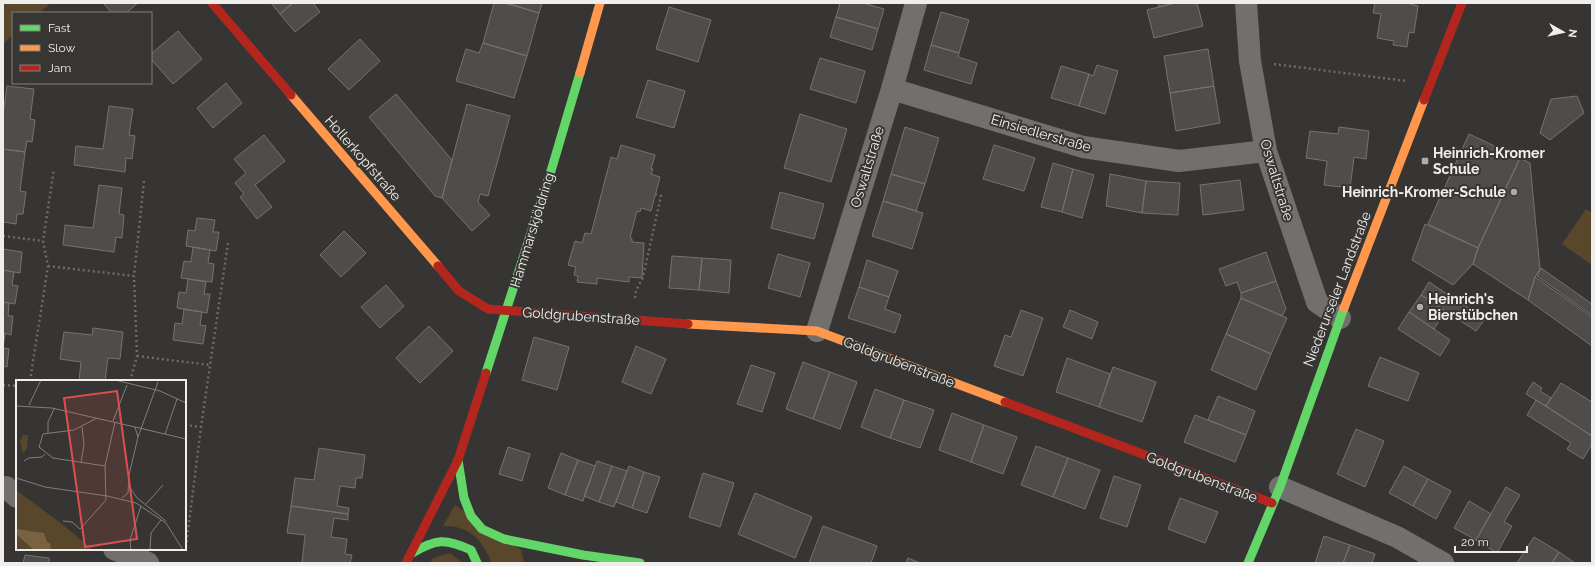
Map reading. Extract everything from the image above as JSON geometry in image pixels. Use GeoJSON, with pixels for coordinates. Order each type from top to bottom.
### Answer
{"type":"FeatureCollection","features":[{"type":"Feature","properties":{"kind":"main road","name":"Hollerkopfstraße"},"geometry":{"type":"LineString","coordinates":[[212,3],[459,291],[488,309],[507,310]]}},
{"type":"Feature","properties":{"kind":"main road","name":"Hammarskjöldring"},"geometry":{"type":"LineString","coordinates":[[406,563],[458,460],[551,171],[600,3]]}},
{"type":"Feature","properties":{"kind":"main road","name":"Niederurseler Landstraße"},"geometry":{"type":"LineString","coordinates":[[1248,563],[1276,495],[1340,318],[1462,3]]}},
{"type":"Feature","properties":{"kind":"main road","name":"Goldgrubenstraße"},"geometry":{"type":"LineString","coordinates":[[507,310],[669,323],[817,331],[1276,495]]}},
{"type":"Feature","properties":{"kind":"main road"},"geometry":{"type":"LineString","coordinates":[[458,460],[464,498],[471,516],[482,528],[504,539],[583,555],[640,563]]}},
{"type":"Feature","properties":{"kind":"main road"},"geometry":{"type":"LineString","coordinates":[[412,553],[432,542],[448,540],[471,550],[477,563]]}},
{"type":"Feature","properties":{"kind":"main road"},"geometry":{"type":"LineString","coordinates":[[571,560],[583,555]]}},
{"type":"Feature","properties":{"kind":"street","name":"Oswaltstraße"},"geometry":{"type":"LineString","coordinates":[[817,331],[892,89],[916,3]]}},
{"type":"Feature","properties":{"kind":"street","name":"Oswaltstraße"},"geometry":{"type":"LineString","coordinates":[[1246,3],[1250,61],[1266,151],[1317,302],[1340,318]]}},
{"type":"Feature","properties":{"kind":"street","name":"Einsiedlerstraße"},"geometry":{"type":"LineString","coordinates":[[892,89],[1082,147],[1179,161],[1266,151]]}},
{"type":"Feature","properties":{"kind":"street"},"geometry":{"type":"LineString","coordinates":[[3,488],[6,487],[16,496]]}},
{"type":"Feature","properties":{"kind":"street","name":"Goldgrubenstraße"},"geometry":{"type":"LineString","coordinates":[[1276,495],[1398,537],[1443,563]]}},
{"type":"Feature","properties":{"kind":"street"},"geometry":{"type":"LineString","coordinates":[[116,550],[148,563]]}},
{"type":"Feature","properties":{"kind":"path"},"geometry":{"type":"LineString","coordinates":[[1270,63],[1407,81]]}},
{"type":"Feature","properties":{"kind":"path"},"geometry":{"type":"LineString","coordinates":[[30,380],[48,266],[43,241],[54,169]]}},
{"type":"Feature","properties":{"kind":"path"},"geometry":{"type":"LineString","coordinates":[[130,380],[137,356],[134,276],[144,181]]}},
{"type":"Feature","properties":{"kind":"path"},"geometry":{"type":"LineString","coordinates":[[634,305],[636,291],[643,277],[645,260],[661,196],[655,194]]}},
{"type":"Feature","properties":{"kind":"path"},"geometry":{"type":"LineString","coordinates":[[3,236],[43,241]]}},
{"type":"Feature","properties":{"kind":"path"},"geometry":{"type":"LineString","coordinates":[[186,547],[201,427],[228,243]]}},
{"type":"Feature","properties":{"kind":"path"},"geometry":{"type":"LineString","coordinates":[[48,266],[134,276]]}},
{"type":"Feature","properties":{"kind":"path"},"geometry":{"type":"LineString","coordinates":[[137,356],[210,365]]}},
{"type":"Feature","properties":{"kind":"path"},"geometry":{"type":"LineString","coordinates":[[3,385],[16,386]]}},
{"type":"Feature","properties":{"kind":"path"},"geometry":{"type":"LineString","coordinates":[[186,425],[201,427]]}},
{"type":"Feature","properties":{"kind":"shaded area"},"geometry":{"type":"Polygon","coordinates":[[[3,3],[51,3],[40,12],[12,12],[12,36],[3,44],[3,3]]]}},
{"type":"Feature","properties":{"kind":"shaded area"},"geometry":{"type":"Polygon","coordinates":[[[1586,209],[1592,213],[1592,265],[1562,244],[1586,209]]]}},
{"type":"Feature","properties":{"kind":"shaded area"},"geometry":{"type":"Polygon","coordinates":[[[455,505],[521,550],[524,563],[492,563],[484,547],[468,531],[461,528],[443,526],[455,505]]]}},
{"type":"Feature","properties":{"kind":"shaded area"},"geometry":{"type":"Polygon","coordinates":[[[450,553],[463,563],[430,563],[433,558],[450,553]]]}},
{"type":"Feature","properties":{"kind":"building"},"geometry":{"type":"Polygon","coordinates":[[[103,3],[138,3],[127,12],[111,12],[103,3]]]}},
{"type":"Feature","properties":{"kind":"building"},"geometry":{"type":"Polygon","coordinates":[[[271,3],[293,3],[280,14],[271,3]]]}},
{"type":"Feature","properties":{"kind":"building"},"geometry":{"type":"Polygon","coordinates":[[[293,3],[313,3],[320,12],[295,32],[280,14],[293,3]]]}},
{"type":"Feature","properties":{"kind":"building"},"geometry":{"type":"Polygon","coordinates":[[[494,3],[504,3],[539,13],[527,56],[483,43],[494,3]]]}},
{"type":"Feature","properties":{"kind":"building"},"geometry":{"type":"Polygon","coordinates":[[[507,3],[542,3],[539,13],[507,3]]]}},
{"type":"Feature","properties":{"kind":"building"},"geometry":{"type":"Polygon","coordinates":[[[840,3],[863,3],[884,9],[878,29],[836,17],[840,3]]]}},
{"type":"Feature","properties":{"kind":"building"},"geometry":{"type":"Polygon","coordinates":[[[1158,3],[1175,3],[1159,7],[1158,3]]]}},
{"type":"Feature","properties":{"kind":"building"},"geometry":{"type":"Polygon","coordinates":[[[1175,3],[1197,3],[1203,26],[1154,38],[1147,10],[1175,3]]]}},
{"type":"Feature","properties":{"kind":"building"},"geometry":{"type":"Polygon","coordinates":[[[1375,3],[1411,3],[1410,4],[1418,6],[1414,33],[1409,32],[1407,47],[1393,45],[1394,41],[1377,38],[1381,14],[1373,13],[1375,3]]]}},
{"type":"Feature","properties":{"kind":"building"},"geometry":{"type":"Polygon","coordinates":[[[669,7],[711,20],[698,62],[656,49],[669,7]]]}},
{"type":"Feature","properties":{"kind":"building"},"geometry":{"type":"Polygon","coordinates":[[[941,12],[969,20],[959,53],[931,45],[941,12]]]}},
{"type":"Feature","properties":{"kind":"building"},"geometry":{"type":"Polygon","coordinates":[[[836,17],[878,29],[872,50],[830,37],[836,17]]]}},
{"type":"Feature","properties":{"kind":"building"},"geometry":{"type":"Polygon","coordinates":[[[178,31],[202,59],[173,84],[152,60],[152,53],[178,31]]]}},
{"type":"Feature","properties":{"kind":"building"},"geometry":{"type":"Polygon","coordinates":[[[360,39],[380,61],[349,90],[328,69],[360,39]]]}},
{"type":"Feature","properties":{"kind":"building"},"geometry":{"type":"Polygon","coordinates":[[[483,43],[527,56],[514,98],[456,81],[466,49],[479,53],[483,43]]]}},
{"type":"Feature","properties":{"kind":"building"},"geometry":{"type":"Polygon","coordinates":[[[931,45],[959,53],[958,57],[977,63],[971,84],[924,70],[931,45]]]}},
{"type":"Feature","properties":{"kind":"building"},"geometry":{"type":"Polygon","coordinates":[[[1208,49],[1214,86],[1170,93],[1164,56],[1208,49]]]}},
{"type":"Feature","properties":{"kind":"building"},"geometry":{"type":"Polygon","coordinates":[[[820,58],[865,71],[856,103],[810,89],[820,58]]]}},
{"type":"Feature","properties":{"kind":"building"},"geometry":{"type":"Polygon","coordinates":[[[1097,65],[1118,71],[1105,114],[1079,106],[1089,74],[1093,76],[1097,65]]]}},
{"type":"Feature","properties":{"kind":"building"},"geometry":{"type":"Polygon","coordinates":[[[1061,66],[1089,74],[1079,106],[1051,98],[1061,66]]]}},
{"type":"Feature","properties":{"kind":"building"},"geometry":{"type":"Polygon","coordinates":[[[648,80],[685,91],[674,128],[636,117],[648,80]]]}},
{"type":"Feature","properties":{"kind":"building"},"geometry":{"type":"Polygon","coordinates":[[[226,83],[242,103],[213,128],[197,108],[226,83]]]}},
{"type":"Feature","properties":{"kind":"building"},"geometry":{"type":"Polygon","coordinates":[[[7,86],[34,89],[30,119],[35,120],[32,142],[27,141],[25,152],[3,149],[3,115],[7,86]]]}},
{"type":"Feature","properties":{"kind":"building"},"geometry":{"type":"Polygon","coordinates":[[[1214,86],[1220,123],[1176,131],[1170,93],[1214,86]]]}},
{"type":"Feature","properties":{"kind":"building"},"geometry":{"type":"Polygon","coordinates":[[[396,94],[452,160],[442,198],[435,196],[369,117],[396,94]]]}},
{"type":"Feature","properties":{"kind":"building"},"geometry":{"type":"Polygon","coordinates":[[[1577,96],[1584,113],[1550,140],[1540,133],[1551,99],[1577,96]]]}},
{"type":"Feature","properties":{"kind":"building"},"geometry":{"type":"Polygon","coordinates":[[[467,104],[510,116],[488,196],[480,194],[478,202],[490,215],[472,231],[442,198],[467,104]]]}},
{"type":"Feature","properties":{"kind":"building"},"geometry":{"type":"Polygon","coordinates":[[[109,106],[133,109],[129,135],[135,136],[132,159],[126,158],[125,172],[74,165],[76,146],[103,149],[109,106]]]}},
{"type":"Feature","properties":{"kind":"building"},"geometry":{"type":"Polygon","coordinates":[[[800,114],[847,129],[831,182],[784,168],[800,114]]]}},
{"type":"Feature","properties":{"kind":"building"},"geometry":{"type":"Polygon","coordinates":[[[905,127],[939,138],[925,184],[891,174],[905,127]]]}},
{"type":"Feature","properties":{"kind":"building"},"geometry":{"type":"Polygon","coordinates":[[[1339,127],[1369,131],[1366,159],[1354,157],[1350,188],[1324,185],[1327,161],[1306,158],[1310,131],[1338,134],[1339,127]]]}},
{"type":"Feature","properties":{"kind":"building"},"geometry":{"type":"Polygon","coordinates":[[[1469,134],[1520,158],[1478,248],[1428,224],[1469,134]]]}},
{"type":"Feature","properties":{"kind":"building"},"geometry":{"type":"Polygon","coordinates":[[[264,135],[285,161],[255,185],[272,207],[257,219],[240,197],[244,194],[235,183],[246,173],[234,159],[264,135]]]}},
{"type":"Feature","properties":{"kind":"building"},"geometry":{"type":"Polygon","coordinates":[[[621,145],[655,155],[651,174],[660,177],[651,211],[641,208],[640,212],[637,211],[630,238],[632,239],[632,242],[644,243],[642,278],[629,277],[629,282],[597,278],[597,284],[577,282],[578,276],[574,275],[576,267],[568,265],[575,241],[582,243],[585,233],[591,234],[611,157],[617,159],[621,145]]]}},
{"type":"Feature","properties":{"kind":"building"},"geometry":{"type":"Polygon","coordinates":[[[994,145],[1035,158],[1024,191],[983,179],[994,145]]]}},
{"type":"Feature","properties":{"kind":"building"},"geometry":{"type":"Polygon","coordinates":[[[3,149],[25,152],[20,191],[26,192],[23,214],[17,214],[16,224],[3,222],[3,149]]]}},
{"type":"Feature","properties":{"kind":"building"},"geometry":{"type":"Polygon","coordinates":[[[1520,158],[1530,163],[1540,269],[1535,277],[1528,300],[1473,264],[1478,248],[1520,158]]]}},
{"type":"Feature","properties":{"kind":"building"},"geometry":{"type":"Polygon","coordinates":[[[1053,163],[1073,169],[1062,212],[1041,207],[1053,163]]]}},
{"type":"Feature","properties":{"kind":"building"},"geometry":{"type":"Polygon","coordinates":[[[1073,169],[1094,175],[1082,218],[1062,212],[1073,169]]]}},
{"type":"Feature","properties":{"kind":"building"},"geometry":{"type":"Polygon","coordinates":[[[891,174],[925,184],[916,211],[883,201],[891,174]]]}},
{"type":"Feature","properties":{"kind":"building"},"geometry":{"type":"Polygon","coordinates":[[[1110,174],[1146,181],[1142,213],[1106,206],[1110,174]]]}},
{"type":"Feature","properties":{"kind":"building"},"geometry":{"type":"Polygon","coordinates":[[[1240,180],[1244,210],[1203,215],[1200,185],[1240,180]]]}},
{"type":"Feature","properties":{"kind":"building"},"geometry":{"type":"Polygon","coordinates":[[[1146,181],[1180,183],[1178,215],[1142,213],[1146,181]]]}},
{"type":"Feature","properties":{"kind":"building"},"geometry":{"type":"Polygon","coordinates":[[[99,185],[122,188],[119,214],[124,215],[122,238],[116,237],[114,252],[63,245],[65,225],[93,228],[99,185]]]}},
{"type":"Feature","properties":{"kind":"building"},"geometry":{"type":"Polygon","coordinates":[[[780,192],[824,204],[814,239],[771,228],[780,192]]]}},
{"type":"Feature","properties":{"kind":"building"},"geometry":{"type":"Polygon","coordinates":[[[883,201],[923,213],[912,249],[872,236],[883,201]]]}},
{"type":"Feature","properties":{"kind":"building"},"geometry":{"type":"Polygon","coordinates":[[[197,218],[215,220],[213,232],[219,232],[216,251],[186,246],[188,230],[195,231],[197,218]]]}},
{"type":"Feature","properties":{"kind":"building"},"geometry":{"type":"Polygon","coordinates":[[[1425,224],[1478,248],[1473,264],[1453,285],[1412,260],[1425,224]]]}},
{"type":"Feature","properties":{"kind":"building"},"geometry":{"type":"Polygon","coordinates":[[[344,231],[366,253],[341,277],[320,255],[344,231]]]}},
{"type":"Feature","properties":{"kind":"building"},"geometry":{"type":"Polygon","coordinates":[[[193,247],[210,250],[208,263],[214,264],[212,282],[181,278],[184,261],[191,262],[193,247]]]}},
{"type":"Feature","properties":{"kind":"building"},"geometry":{"type":"Polygon","coordinates":[[[3,249],[22,252],[20,273],[3,270],[3,249]]]}},
{"type":"Feature","properties":{"kind":"building"},"geometry":{"type":"Polygon","coordinates":[[[1266,252],[1276,281],[1241,293],[1237,282],[1226,286],[1219,269],[1266,252]]]}},
{"type":"Feature","properties":{"kind":"building"},"geometry":{"type":"Polygon","coordinates":[[[778,254],[810,263],[800,297],[768,288],[778,254]]]}},
{"type":"Feature","properties":{"kind":"building"},"geometry":{"type":"Polygon","coordinates":[[[672,256],[702,258],[699,290],[669,288],[672,256]]]}},
{"type":"Feature","properties":{"kind":"building"},"geometry":{"type":"Polygon","coordinates":[[[702,258],[731,260],[729,293],[699,290],[702,258]]]}},
{"type":"Feature","properties":{"kind":"building"},"geometry":{"type":"Polygon","coordinates":[[[867,260],[898,271],[889,297],[859,287],[867,260]]]}},
{"type":"Feature","properties":{"kind":"building"},"geometry":{"type":"Polygon","coordinates":[[[1541,268],[1592,304],[1592,315],[1537,276],[1541,268]]]}},
{"type":"Feature","properties":{"kind":"building"},"geometry":{"type":"Polygon","coordinates":[[[3,270],[14,272],[12,285],[18,286],[15,304],[3,302],[3,270]]]}},
{"type":"Feature","properties":{"kind":"building"},"geometry":{"type":"Polygon","coordinates":[[[1535,277],[1592,317],[1592,346],[1528,300],[1535,277]]]}},
{"type":"Feature","properties":{"kind":"building"},"geometry":{"type":"Polygon","coordinates":[[[188,279],[206,282],[204,294],[210,294],[207,313],[177,308],[179,292],[186,293],[188,279]]]}},
{"type":"Feature","properties":{"kind":"building"},"geometry":{"type":"Polygon","coordinates":[[[1276,281],[1286,309],[1282,316],[1241,298],[1241,293],[1276,281]]]}},
{"type":"Feature","properties":{"kind":"building"},"geometry":{"type":"Polygon","coordinates":[[[1429,282],[1485,319],[1476,331],[1421,295],[1429,282]]]}},
{"type":"Feature","properties":{"kind":"building"},"geometry":{"type":"Polygon","coordinates":[[[386,285],[404,306],[380,328],[361,307],[386,285]]]}},
{"type":"Feature","properties":{"kind":"building"},"geometry":{"type":"Polygon","coordinates":[[[859,287],[889,297],[885,309],[901,315],[895,333],[848,318],[859,287]]]}},
{"type":"Feature","properties":{"kind":"building"},"geometry":{"type":"Polygon","coordinates":[[[1421,295],[1445,311],[1434,329],[1409,312],[1421,295]]]}},
{"type":"Feature","properties":{"kind":"building"},"geometry":{"type":"Polygon","coordinates":[[[1241,298],[1287,318],[1271,354],[1226,334],[1241,298]]]}},
{"type":"Feature","properties":{"kind":"building"},"geometry":{"type":"Polygon","coordinates":[[[3,302],[9,303],[8,316],[13,316],[11,335],[3,333],[3,302]]]}},
{"type":"Feature","properties":{"kind":"building"},"geometry":{"type":"Polygon","coordinates":[[[184,309],[202,312],[200,325],[206,326],[203,344],[173,340],[175,323],[182,324],[184,309]]]}},
{"type":"Feature","properties":{"kind":"building"},"geometry":{"type":"Polygon","coordinates":[[[1021,310],[1043,318],[1023,376],[994,366],[1005,335],[1011,337],[1021,310]]]}},
{"type":"Feature","properties":{"kind":"building"},"geometry":{"type":"Polygon","coordinates":[[[1070,310],[1098,322],[1092,339],[1063,327],[1070,310]]]}},
{"type":"Feature","properties":{"kind":"building"},"geometry":{"type":"Polygon","coordinates":[[[1409,312],[1450,340],[1440,356],[1398,329],[1409,312]]]}},
{"type":"Feature","properties":{"kind":"building"},"geometry":{"type":"Polygon","coordinates":[[[429,326],[453,351],[420,383],[396,358],[429,326]]]}},
{"type":"Feature","properties":{"kind":"building"},"geometry":{"type":"Polygon","coordinates":[[[93,328],[123,332],[120,359],[108,358],[105,380],[79,380],[81,362],[60,359],[64,332],[92,335],[93,328]]]}},
{"type":"Feature","properties":{"kind":"building"},"geometry":{"type":"Polygon","coordinates":[[[3,333],[5,334],[3,348],[3,333]]]}},
{"type":"Feature","properties":{"kind":"building"},"geometry":{"type":"Polygon","coordinates":[[[1226,334],[1271,354],[1256,390],[1211,370],[1226,334]]]}},
{"type":"Feature","properties":{"kind":"building"},"geometry":{"type":"Polygon","coordinates":[[[534,337],[569,347],[557,390],[522,380],[534,337]]]}},
{"type":"Feature","properties":{"kind":"building"},"geometry":{"type":"Polygon","coordinates":[[[636,346],[666,359],[651,394],[622,382],[636,346]]]}},
{"type":"Feature","properties":{"kind":"building"},"geometry":{"type":"Polygon","coordinates":[[[3,348],[9,349],[7,367],[3,366],[3,348]]]}},
{"type":"Feature","properties":{"kind":"building"},"geometry":{"type":"Polygon","coordinates":[[[1380,357],[1419,373],[1408,401],[1368,386],[1380,357]]]}},
{"type":"Feature","properties":{"kind":"building"},"geometry":{"type":"Polygon","coordinates":[[[1067,358],[1110,374],[1099,407],[1056,392],[1067,358]]]}},
{"type":"Feature","properties":{"kind":"building"},"geometry":{"type":"Polygon","coordinates":[[[803,362],[830,372],[813,419],[786,409],[803,362]]]}},
{"type":"Feature","properties":{"kind":"building"},"geometry":{"type":"Polygon","coordinates":[[[751,365],[775,373],[762,412],[737,404],[751,365]]]}},
{"type":"Feature","properties":{"kind":"building"},"geometry":{"type":"Polygon","coordinates":[[[1113,367],[1156,382],[1142,422],[1099,407],[1113,367]]]}},
{"type":"Feature","properties":{"kind":"building"},"geometry":{"type":"Polygon","coordinates":[[[830,372],[857,382],[840,429],[813,419],[830,372]]]}},
{"type":"Feature","properties":{"kind":"building"},"geometry":{"type":"Polygon","coordinates":[[[1533,382],[1542,388],[1540,391],[1551,398],[1546,406],[1526,394],[1533,382]]]}},
{"type":"Feature","properties":{"kind":"building"},"geometry":{"type":"Polygon","coordinates":[[[1561,383],[1592,402],[1592,436],[1546,406],[1561,383]]]}},
{"type":"Feature","properties":{"kind":"building"},"geometry":{"type":"Polygon","coordinates":[[[875,389],[904,400],[890,438],[861,427],[875,389]]]}},
{"type":"Feature","properties":{"kind":"building"},"geometry":{"type":"Polygon","coordinates":[[[1218,396],[1255,411],[1246,435],[1208,420],[1218,396]]]}},
{"type":"Feature","properties":{"kind":"building"},"geometry":{"type":"Polygon","coordinates":[[[904,400],[934,410],[920,448],[890,438],[904,400]]]}},
{"type":"Feature","properties":{"kind":"building"},"geometry":{"type":"Polygon","coordinates":[[[1536,400],[1592,436],[1592,444],[1583,459],[1567,449],[1571,443],[1527,415],[1536,400]]]}},
{"type":"Feature","properties":{"kind":"building"},"geometry":{"type":"Polygon","coordinates":[[[952,413],[984,425],[971,462],[939,450],[952,413]]]}},
{"type":"Feature","properties":{"kind":"building"},"geometry":{"type":"Polygon","coordinates":[[[1195,415],[1246,435],[1235,462],[1184,442],[1195,415]]]}},
{"type":"Feature","properties":{"kind":"building"},"geometry":{"type":"Polygon","coordinates":[[[984,425],[1017,437],[1003,474],[971,462],[984,425]]]}},
{"type":"Feature","properties":{"kind":"building"},"geometry":{"type":"Polygon","coordinates":[[[1356,429],[1384,441],[1365,487],[1337,474],[1356,429]]]}},
{"type":"Feature","properties":{"kind":"building"},"geometry":{"type":"Polygon","coordinates":[[[1036,446],[1068,458],[1053,497],[1021,485],[1036,446]]]}},
{"type":"Feature","properties":{"kind":"building"},"geometry":{"type":"Polygon","coordinates":[[[508,447],[530,454],[522,481],[499,474],[508,447]]]}},
{"type":"Feature","properties":{"kind":"building"},"geometry":{"type":"Polygon","coordinates":[[[319,448],[365,455],[362,478],[356,478],[355,488],[340,486],[337,506],[349,508],[348,514],[291,506],[295,478],[314,480],[319,448]]]}},
{"type":"Feature","properties":{"kind":"building"},"geometry":{"type":"Polygon","coordinates":[[[561,453],[578,460],[565,495],[548,488],[561,453]]]}},
{"type":"Feature","properties":{"kind":"building"},"geometry":{"type":"Polygon","coordinates":[[[1068,458],[1100,470],[1085,509],[1053,497],[1068,458]]]}},
{"type":"Feature","properties":{"kind":"building"},"geometry":{"type":"Polygon","coordinates":[[[578,460],[595,466],[583,501],[565,495],[578,460]]]}},
{"type":"Feature","properties":{"kind":"building"},"geometry":{"type":"Polygon","coordinates":[[[597,461],[612,466],[599,502],[584,496],[597,461]]]}},
{"type":"Feature","properties":{"kind":"building"},"geometry":{"type":"Polygon","coordinates":[[[612,466],[627,471],[614,507],[599,502],[612,466]]]}},
{"type":"Feature","properties":{"kind":"building"},"geometry":{"type":"Polygon","coordinates":[[[629,466],[644,472],[632,508],[616,502],[629,466]]]}},
{"type":"Feature","properties":{"kind":"building"},"geometry":{"type":"Polygon","coordinates":[[[1404,466],[1428,479],[1413,506],[1389,493],[1404,466]]]}},
{"type":"Feature","properties":{"kind":"building"},"geometry":{"type":"Polygon","coordinates":[[[644,472],[660,477],[647,513],[632,508],[644,472]]]}},
{"type":"Feature","properties":{"kind":"building"},"geometry":{"type":"Polygon","coordinates":[[[703,473],[734,483],[720,527],[689,517],[703,473]]]}},
{"type":"Feature","properties":{"kind":"building"},"geometry":{"type":"Polygon","coordinates":[[[1114,476],[1141,485],[1127,527],[1100,518],[1114,476]]]}},
{"type":"Feature","properties":{"kind":"building"},"geometry":{"type":"Polygon","coordinates":[[[1428,479],[1451,491],[1436,519],[1413,506],[1428,479]]]}},
{"type":"Feature","properties":{"kind":"building"},"geometry":{"type":"Polygon","coordinates":[[[1506,487],[1520,495],[1504,522],[1512,526],[1497,553],[1476,540],[1506,487]]]}},
{"type":"Feature","properties":{"kind":"building"},"geometry":{"type":"Polygon","coordinates":[[[755,493],[812,517],[795,558],[738,534],[755,493]]]}},
{"type":"Feature","properties":{"kind":"building"},"geometry":{"type":"Polygon","coordinates":[[[1180,498],[1218,512],[1205,543],[1168,529],[1180,498]]]}},
{"type":"Feature","properties":{"kind":"building"},"geometry":{"type":"Polygon","coordinates":[[[1469,501],[1491,514],[1476,540],[1454,528],[1469,501]]]}},
{"type":"Feature","properties":{"kind":"building"},"geometry":{"type":"Polygon","coordinates":[[[291,506],[348,514],[348,520],[334,518],[331,537],[347,539],[345,554],[352,555],[350,563],[302,563],[305,535],[287,533],[291,506]]]}},
{"type":"Feature","properties":{"kind":"building"},"geometry":{"type":"Polygon","coordinates":[[[823,526],[877,546],[871,563],[809,563],[823,526]]]}},
{"type":"Feature","properties":{"kind":"building"},"geometry":{"type":"Polygon","coordinates":[[[1324,536],[1350,545],[1343,563],[1315,563],[1324,536]]]}},
{"type":"Feature","properties":{"kind":"building"},"geometry":{"type":"Polygon","coordinates":[[[1534,537],[1559,552],[1552,563],[1517,563],[1534,537]]]}},
{"type":"Feature","properties":{"kind":"building"},"geometry":{"type":"Polygon","coordinates":[[[1350,545],[1375,554],[1372,563],[1343,563],[1350,545]]]}},
{"type":"Feature","properties":{"kind":"building"},"geometry":{"type":"Polygon","coordinates":[[[1559,552],[1575,563],[1552,563],[1559,552]]]}},
{"type":"Feature","properties":{"kind":"building"},"geometry":{"type":"Polygon","coordinates":[[[25,555],[49,558],[49,563],[23,563],[25,555]]]}},
{"type":"Feature","properties":{"kind":"building"},"geometry":{"type":"Polygon","coordinates":[[[908,558],[920,563],[906,563],[908,558]]]}},
{"type":"Feature","properties":{"kind":"traffic: fast"},"geometry":{"type":"LineString","coordinates":[[486,373],[551,171],[580,73]]}},
{"type":"Feature","properties":{"kind":"traffic: fast"},"geometry":{"type":"LineString","coordinates":[[1248,563],[1280,487],[1344,308]]}},
{"type":"Feature","properties":{"kind":"traffic: fast"},"geometry":{"type":"LineString","coordinates":[[458,460],[464,498],[471,516],[482,529],[504,539],[583,555],[640,563]]}},
{"type":"Feature","properties":{"kind":"traffic: fast"},"geometry":{"type":"LineString","coordinates":[[412,553],[420,548],[434,543],[454,543],[471,550],[477,563]]}},
{"type":"Feature","properties":{"kind":"traffic: slow"},"geometry":{"type":"LineString","coordinates":[[580,73],[600,3]]}},
{"type":"Feature","properties":{"kind":"traffic: slow"},"geometry":{"type":"LineString","coordinates":[[291,95],[438,266]]}},
{"type":"Feature","properties":{"kind":"traffic: slow"},"geometry":{"type":"LineString","coordinates":[[1344,308],[1424,100]]}},
{"type":"Feature","properties":{"kind":"traffic: slow"},"geometry":{"type":"LineString","coordinates":[[688,324],[817,331],[1005,402]]}},
{"type":"Feature","properties":{"kind":"traffic: jam"},"geometry":{"type":"LineString","coordinates":[[212,3],[291,95]]}},
{"type":"Feature","properties":{"kind":"traffic: jam"},"geometry":{"type":"LineString","coordinates":[[1424,100],[1462,3]]}},
{"type":"Feature","properties":{"kind":"traffic: jam"},"geometry":{"type":"LineString","coordinates":[[438,266],[459,291],[488,309],[688,324]]}},
{"type":"Feature","properties":{"kind":"traffic: jam"},"geometry":{"type":"LineString","coordinates":[[406,563],[458,460],[486,373]]}},
{"type":"Feature","properties":{"kind":"traffic: jam"},"geometry":{"type":"LineString","coordinates":[[1005,402],[1272,503]]}},
{"type":"Feature","properties":{"kind":"place","name":"Heinrich-Kromer Schule"},"geometry":{"type":"Point","coordinates":[1425,161]}},
{"type":"Feature","properties":{"kind":"place","name":"Heinrich-Kromer-Schule"},"geometry":{"type":"Point","coordinates":[1514,192]}},
{"type":"Feature","properties":{"kind":"place","name":"Heinrich's Bierstübchen"},"geometry":{"type":"Point","coordinates":[1420,307]}}]}
